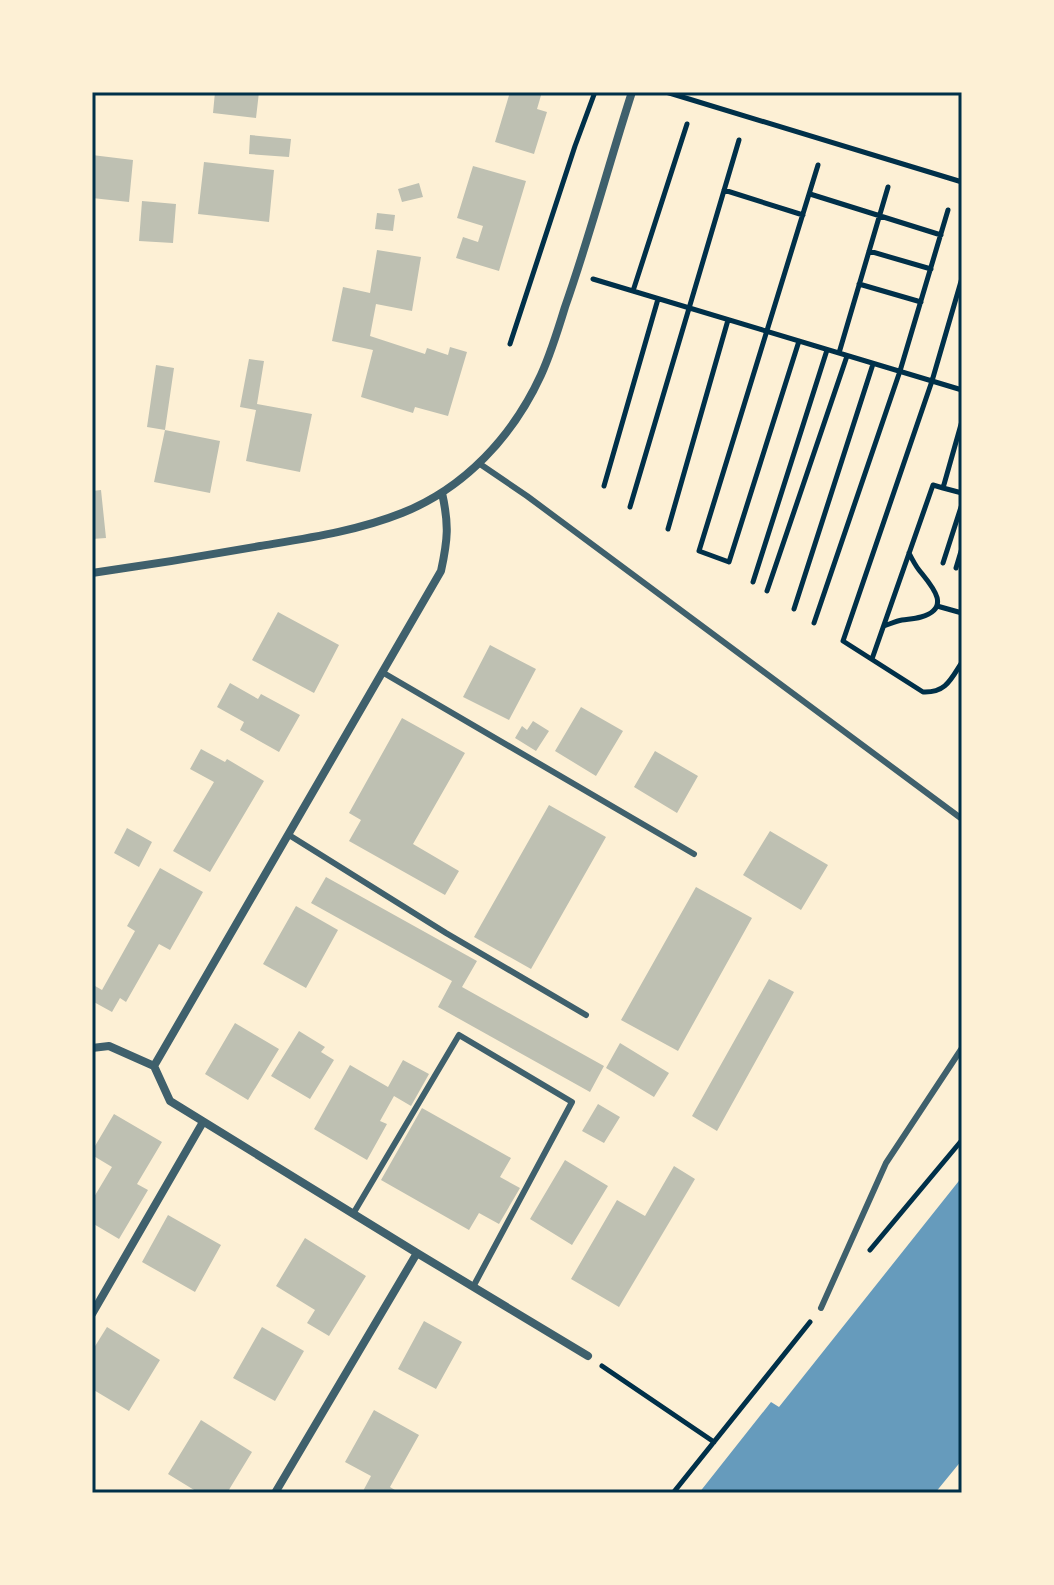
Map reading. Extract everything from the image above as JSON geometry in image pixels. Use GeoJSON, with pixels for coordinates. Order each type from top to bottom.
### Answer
{"type":"FeatureCollection","features":[{"type":"Feature","properties":{"kind":"street"},"geometry":{"type":"LineString","coordinates":[[92,573],[200,557],[362,526],[404,512],[442,493],[480,464],[512,425],[540,376],[577,274],[632,92]]}},
{"type":"Feature","properties":{"kind":"street"},"geometry":{"type":"LineString","coordinates":[[154,1066],[441,571],[448,521],[442,493]]}},
{"type":"Feature","properties":{"kind":"street"},"geometry":{"type":"LineString","coordinates":[[92,1048],[109,1046],[154,1066],[170,1101],[588,1356]]}},
{"type":"Feature","properties":{"kind":"street"},"geometry":{"type":"LineString","coordinates":[[92,1314],[203,1122]]}},
{"type":"Feature","properties":{"kind":"street"},"geometry":{"type":"LineString","coordinates":[[275,1493],[417,1253]]}},
{"type":"Feature","properties":{"kind":"lane"},"geometry":{"type":"LineString","coordinates":[[480,464],[962,819]]}},
{"type":"Feature","properties":{"kind":"lane"},"geometry":{"type":"LineString","coordinates":[[382,672],[694,854]]}},
{"type":"Feature","properties":{"kind":"lane"},"geometry":{"type":"LineString","coordinates":[[289,835],[446,933],[586,1015]]}},
{"type":"Feature","properties":{"kind":"lane"},"geometry":{"type":"LineString","coordinates":[[353,1214],[459,1035],[572,1102],[473,1287]]}},
{"type":"Feature","properties":{"kind":"lane"},"geometry":{"type":"LineString","coordinates":[[821,1308],[886,1163],[962,1048]]}},
{"type":"Feature","properties":{"kind":"path"},"geometry":{"type":"LineString","coordinates":[[510,344],[595,92]]}},
{"type":"Feature","properties":{"kind":"path"},"geometry":{"type":"LineString","coordinates":[[666,92],[962,182]]}},
{"type":"Feature","properties":{"kind":"path"},"geometry":{"type":"LineString","coordinates":[[633,291],[687,124]]}},
{"type":"Feature","properties":{"kind":"path"},"geometry":{"type":"LineString","coordinates":[[630,507],[739,140]]}},
{"type":"Feature","properties":{"kind":"path"},"geometry":{"type":"LineString","coordinates":[[799,341],[729,562],[699,551],[818,165]]}},
{"type":"Feature","properties":{"kind":"path"},"geometry":{"type":"LineString","coordinates":[[839,353],[888,187]]}},
{"type":"Feature","properties":{"kind":"path"},"geometry":{"type":"LineString","coordinates":[[724,190],[803,215]]}},
{"type":"Feature","properties":{"kind":"path"},"geometry":{"type":"LineString","coordinates":[[810,194],[941,235]]}},
{"type":"Feature","properties":{"kind":"path"},"geometry":{"type":"LineString","coordinates":[[814,623],[900,371],[948,210]]}},
{"type":"Feature","properties":{"kind":"path"},"geometry":{"type":"LineString","coordinates":[[869,251],[931,269]]}},
{"type":"Feature","properties":{"kind":"path"},"geometry":{"type":"LineString","coordinates":[[577,274],[962,390]]}},
{"type":"Feature","properties":{"kind":"path"},"geometry":{"type":"LineString","coordinates":[[962,278],[932,381],[843,641],[923,692],[933,692],[946,686],[962,662]]}},
{"type":"Feature","properties":{"kind":"path"},"geometry":{"type":"LineString","coordinates":[[859,284],[921,302]]}},
{"type":"Feature","properties":{"kind":"path"},"geometry":{"type":"LineString","coordinates":[[604,486],[658,299]]}},
{"type":"Feature","properties":{"kind":"path"},"geometry":{"type":"LineString","coordinates":[[668,529],[728,320]]}},
{"type":"Feature","properties":{"kind":"path"},"geometry":{"type":"LineString","coordinates":[[753,582],[827,350]]}},
{"type":"Feature","properties":{"kind":"path"},"geometry":{"type":"LineString","coordinates":[[767,591],[847,356]]}},
{"type":"Feature","properties":{"kind":"path"},"geometry":{"type":"LineString","coordinates":[[794,609],[873,364]]}},
{"type":"Feature","properties":{"kind":"path"},"geometry":{"type":"LineString","coordinates":[[943,488],[962,421]]}},
{"type":"Feature","properties":{"kind":"path"},"geometry":{"type":"LineString","coordinates":[[872,659],[933,485],[962,493]]}},
{"type":"Feature","properties":{"kind":"path"},"geometry":{"type":"LineString","coordinates":[[943,563],[962,504]]}},
{"type":"Feature","properties":{"kind":"path"},"geometry":{"type":"LineString","coordinates":[[956,568],[962,548]]}},
{"type":"Feature","properties":{"kind":"path"},"geometry":{"type":"LineString","coordinates":[[883,627],[931,613],[937,606],[938,597],[930,581],[909,553]]}},
{"type":"Feature","properties":{"kind":"path"},"geometry":{"type":"LineString","coordinates":[[937,606],[961,611]]}},
{"type":"Feature","properties":{"kind":"path"},"geometry":{"type":"LineString","coordinates":[[588,1356],[714,1442]]}},
{"type":"Feature","properties":{"kind":"water"},"geometry":{"type":"Polygon","coordinates":[[[962,1177],[962,1460],[935,1493],[699,1493],[771,1402],[779,1407],[962,1177]]]}},
{"type":"Feature","properties":{"kind":"building"},"geometry":{"type":"Polygon","coordinates":[[[215,92],[259,92],[256,118],[213,113],[215,92]]]}},
{"type":"Feature","properties":{"kind":"building"},"geometry":{"type":"Polygon","coordinates":[[[510,92],[542,92],[537,109],[547,112],[534,154],[495,142],[510,92]]]}},
{"type":"Feature","properties":{"kind":"building"},"geometry":{"type":"Polygon","coordinates":[[[250,135],[291,139],[289,157],[249,154],[250,135]]]}},
{"type":"Feature","properties":{"kind":"building"},"geometry":{"type":"Polygon","coordinates":[[[92,155],[133,160],[129,202],[92,198],[92,155]]]}},
{"type":"Feature","properties":{"kind":"building"},"geometry":{"type":"Polygon","coordinates":[[[204,162],[274,170],[269,222],[198,214],[204,162]]]}},
{"type":"Feature","properties":{"kind":"building"},"geometry":{"type":"Polygon","coordinates":[[[473,166],[526,181],[499,271],[456,258],[463,237],[478,242],[483,226],[457,218],[473,166]]]}},
{"type":"Feature","properties":{"kind":"building"},"geometry":{"type":"Polygon","coordinates":[[[419,183],[423,197],[402,202],[398,189],[419,183]]]}},
{"type":"Feature","properties":{"kind":"building"},"geometry":{"type":"Polygon","coordinates":[[[142,201],[176,204],[173,243],[139,241],[142,201]]]}},
{"type":"Feature","properties":{"kind":"building"},"geometry":{"type":"Polygon","coordinates":[[[377,213],[395,215],[393,231],[375,229],[377,213]]]}},
{"type":"Feature","properties":{"kind":"building"},"geometry":{"type":"Polygon","coordinates":[[[377,250],[421,257],[412,311],[376,304],[370,336],[425,354],[427,348],[448,355],[450,347],[467,352],[448,416],[415,407],[413,413],[361,397],[373,350],[332,341],[343,287],[370,293],[377,250]]]}},
{"type":"Feature","properties":{"kind":"building"},"geometry":{"type":"Polygon","coordinates":[[[249,359],[264,361],[257,404],[312,414],[300,472],[246,461],[256,410],[240,407],[249,359]]]}},
{"type":"Feature","properties":{"kind":"building"},"geometry":{"type":"Polygon","coordinates":[[[156,365],[174,368],[165,430],[147,427],[156,365]]]}},
{"type":"Feature","properties":{"kind":"building"},"geometry":{"type":"Polygon","coordinates":[[[165,430],[220,441],[210,493],[154,482],[165,430]]]}},
{"type":"Feature","properties":{"kind":"building"},"geometry":{"type":"Polygon","coordinates":[[[101,490],[106,538],[92,539],[92,491],[101,490]]]}},
{"type":"Feature","properties":{"kind":"building"},"geometry":{"type":"Polygon","coordinates":[[[278,612],[339,645],[314,693],[252,660],[278,612]]]}},
{"type":"Feature","properties":{"kind":"building"},"geometry":{"type":"Polygon","coordinates":[[[490,645],[536,669],[509,720],[463,697],[490,645]]]}},
{"type":"Feature","properties":{"kind":"building"},"geometry":{"type":"Polygon","coordinates":[[[230,683],[258,699],[261,694],[300,715],[279,752],[240,730],[244,722],[217,707],[230,683]]]}},
{"type":"Feature","properties":{"kind":"building"},"geometry":{"type":"Polygon","coordinates":[[[581,707],[623,731],[596,776],[555,751],[581,707]]]}},
{"type":"Feature","properties":{"kind":"building"},"geometry":{"type":"Polygon","coordinates":[[[402,718],[465,753],[413,844],[459,871],[445,895],[349,841],[361,820],[349,813],[402,718]]]}},
{"type":"Feature","properties":{"kind":"building"},"geometry":{"type":"Polygon","coordinates":[[[533,721],[549,731],[536,751],[515,738],[522,726],[527,730],[533,721]]]}},
{"type":"Feature","properties":{"kind":"building"},"geometry":{"type":"Polygon","coordinates":[[[201,749],[225,762],[227,759],[264,781],[210,872],[173,851],[214,782],[190,769],[201,749]]]}},
{"type":"Feature","properties":{"kind":"building"},"geometry":{"type":"Polygon","coordinates":[[[655,751],[698,776],[677,813],[634,787],[655,751]]]}},
{"type":"Feature","properties":{"kind":"building"},"geometry":{"type":"Polygon","coordinates":[[[549,805],[606,837],[531,969],[474,937],[549,805]]]}},
{"type":"Feature","properties":{"kind":"building"},"geometry":{"type":"Polygon","coordinates":[[[127,828],[152,842],[139,867],[114,853],[127,828]]]}},
{"type":"Feature","properties":{"kind":"building"},"geometry":{"type":"Polygon","coordinates":[[[770,831],[828,865],[801,910],[743,875],[770,831]]]}},
{"type":"Feature","properties":{"kind":"building"},"geometry":{"type":"Polygon","coordinates":[[[160,868],[203,892],[170,950],[159,944],[126,1002],[120,998],[112,1012],[92,1001],[92,990],[95,986],[102,990],[135,931],[127,926],[160,868]]]}},
{"type":"Feature","properties":{"kind":"building"},"geometry":{"type":"Polygon","coordinates":[[[326,877],[477,961],[462,987],[604,1066],[590,1092],[438,1007],[452,981],[311,903],[326,877]]]}},
{"type":"Feature","properties":{"kind":"building"},"geometry":{"type":"Polygon","coordinates":[[[696,887],[752,918],[678,1051],[621,1020],[696,887]]]}},
{"type":"Feature","properties":{"kind":"building"},"geometry":{"type":"Polygon","coordinates":[[[296,906],[338,930],[306,988],[263,964],[296,906]]]}},
{"type":"Feature","properties":{"kind":"building"},"geometry":{"type":"Polygon","coordinates":[[[769,979],[794,992],[717,1131],[692,1116],[769,979]]]}},
{"type":"Feature","properties":{"kind":"building"},"geometry":{"type":"Polygon","coordinates":[[[235,1023],[279,1049],[248,1100],[205,1074],[235,1023]]]}},
{"type":"Feature","properties":{"kind":"building"},"geometry":{"type":"Polygon","coordinates":[[[299,1031],[325,1047],[321,1052],[334,1060],[310,1099],[271,1076],[299,1031]]]}},
{"type":"Feature","properties":{"kind":"building"},"geometry":{"type":"Polygon","coordinates":[[[620,1043],[669,1073],[654,1097],[606,1068],[620,1043]]]}},
{"type":"Feature","properties":{"kind":"building"},"geometry":{"type":"Polygon","coordinates":[[[403,1060],[429,1074],[411,1106],[394,1096],[380,1121],[387,1124],[367,1160],[314,1129],[350,1065],[388,1087],[403,1060]]]}},
{"type":"Feature","properties":{"kind":"building"},"geometry":{"type":"Polygon","coordinates":[[[598,1104],[620,1117],[604,1143],[582,1131],[598,1104]]]}},
{"type":"Feature","properties":{"kind":"building"},"geometry":{"type":"Polygon","coordinates":[[[422,1108],[511,1158],[500,1177],[520,1188],[499,1224],[479,1213],[469,1230],[381,1180],[422,1108]]]}},
{"type":"Feature","properties":{"kind":"building"},"geometry":{"type":"Polygon","coordinates":[[[114,1114],[162,1142],[137,1184],[148,1190],[119,1239],[92,1223],[92,1195],[94,1197],[112,1167],[92,1155],[92,1151],[114,1114]]]}},
{"type":"Feature","properties":{"kind":"building"},"geometry":{"type":"Polygon","coordinates":[[[565,1160],[608,1186],[572,1245],[530,1219],[565,1160]]]}},
{"type":"Feature","properties":{"kind":"building"},"geometry":{"type":"Polygon","coordinates":[[[674,1166],[695,1179],[619,1307],[571,1279],[617,1200],[645,1216],[674,1166]]]}},
{"type":"Feature","properties":{"kind":"building"},"geometry":{"type":"Polygon","coordinates":[[[168,1215],[221,1245],[195,1292],[142,1262],[168,1215]]]}},
{"type":"Feature","properties":{"kind":"building"},"geometry":{"type":"Polygon","coordinates":[[[305,1238],[366,1276],[329,1336],[307,1323],[315,1310],[276,1286],[305,1238]]]}},
{"type":"Feature","properties":{"kind":"building"},"geometry":{"type":"Polygon","coordinates":[[[424,1321],[462,1342],[436,1389],[398,1369],[424,1321]]]}},
{"type":"Feature","properties":{"kind":"building"},"geometry":{"type":"Polygon","coordinates":[[[107,1327],[160,1360],[129,1411],[92,1389],[92,1351],[107,1327]]]}},
{"type":"Feature","properties":{"kind":"building"},"geometry":{"type":"Polygon","coordinates":[[[262,1327],[304,1351],[275,1401],[233,1378],[262,1327]]]}},
{"type":"Feature","properties":{"kind":"building"},"geometry":{"type":"Polygon","coordinates":[[[374,1410],[419,1435],[390,1487],[400,1493],[362,1493],[371,1476],[345,1462],[374,1410]]]}},
{"type":"Feature","properties":{"kind":"building"},"geometry":{"type":"Polygon","coordinates":[[[201,1420],[252,1452],[227,1493],[199,1493],[168,1474],[201,1420]]]}}]}
